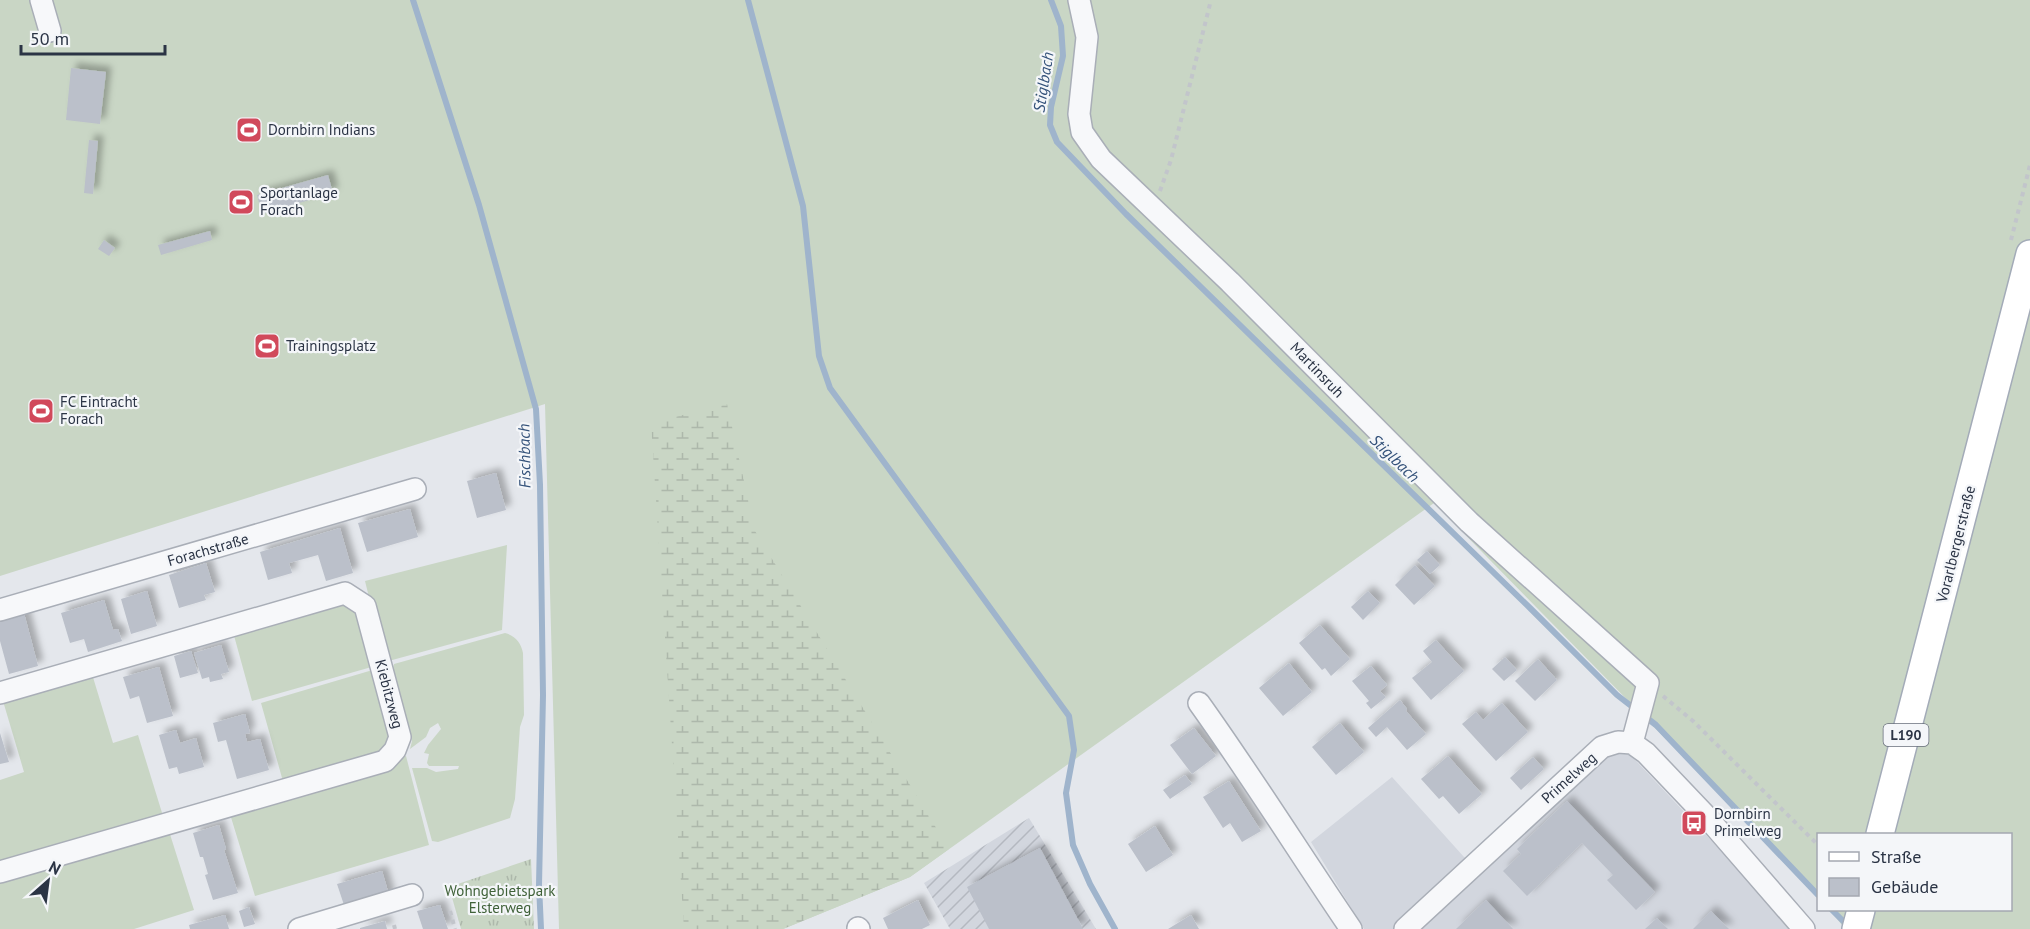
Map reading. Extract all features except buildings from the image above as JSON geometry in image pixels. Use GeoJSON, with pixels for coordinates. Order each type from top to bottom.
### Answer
{"type":"FeatureCollection","features":[{"type":"Feature","properties":{"kind":"main road","name":"Vorarlbergerstraße"},"geometry":{"type":"LineString","coordinates":[[1880,833],[2030,254]]}},
{"type":"Feature","properties":{"kind":"street"},"geometry":{"type":"LineString","coordinates":[[41,0],[50,31]]}},
{"type":"Feature","properties":{"kind":"street","name":"Martinsruh"},"geometry":{"type":"LineString","coordinates":[[1079,0],[1087,37],[1079,114],[1082,132],[1101,159],[1230,282],[1469,522],[1646,690]]}},
{"type":"Feature","properties":{"kind":"street","name":"Forachstraße"},"geometry":{"type":"LineString","coordinates":[[0,610],[415,489]]}},
{"type":"Feature","properties":{"kind":"street","name":"Kiebitzweg"},"geometry":{"type":"LineString","coordinates":[[0,693],[345,593],[365,606],[400,737],[395,750],[385,761],[0,873]]}},
{"type":"Feature","properties":{"kind":"street"},"geometry":{"type":"LineString","coordinates":[[1646,690],[1634,735],[1646,753],[1705,815],[1804,929]]}},
{"type":"Feature","properties":{"kind":"street"},"geometry":{"type":"LineString","coordinates":[[1199,703],[1351,929]]}},
{"type":"Feature","properties":{"kind":"street","name":"Primelweg"},"geometry":{"type":"LineString","coordinates":[[1406,929],[1602,747],[1634,735]]}},
{"type":"Feature","properties":{"kind":"street"},"geometry":{"type":"LineString","coordinates":[[299,929],[412,895]]}},
{"type":"Feature","properties":{"kind":"path"},"geometry":{"type":"LineString","coordinates":[[1154,209],[1171,160],[1211,0]]}},
{"type":"Feature","properties":{"kind":"path"},"geometry":{"type":"LineString","coordinates":[[1646,690],[1693,721],[1817,844]]}},
{"type":"Feature","properties":{"kind":"path"},"geometry":{"type":"LineString","coordinates":[[450,910],[455,929]]}},
{"type":"Feature","properties":{"kind":"shaded area"},"geometry":{"type":"Polygon","coordinates":[[[1622,746],[1795,929],[1364,929],[1311,842],[1392,777],[1464,857],[1482,868],[1575,781],[1622,746]]]}},
{"type":"Feature","properties":{"kind":"shaded area"},"geometry":{"type":"Polygon","coordinates":[[[1029,818],[1096,929],[950,929],[924,883],[1029,818]]]}},
{"type":"Feature","properties":{"kind":"green space"},"geometry":{"type":"Polygon","coordinates":[[[0,0],[2030,0],[2030,929],[1845,929],[1831,911],[2012,911],[2012,833],[1817,833],[1817,893],[1434,503],[910,877],[783,929],[559,929],[545,404],[0,576],[0,0]]]}},
{"type":"Feature","properties":{"kind":"green space"},"geometry":{"type":"Polygon","coordinates":[[[727,404],[755,531],[949,849],[910,877],[783,929],[684,929],[651,423],[727,404]]]}},
{"type":"Feature","properties":{"kind":"green space"},"geometry":{"type":"Polygon","coordinates":[[[507,545],[502,630],[385,662],[365,581],[507,545]]]}},
{"type":"Feature","properties":{"kind":"green space"},"geometry":{"type":"Polygon","coordinates":[[[346,604],[359,613],[375,666],[252,701],[233,632],[346,604]]]}},
{"type":"Feature","properties":{"kind":"green space"},"geometry":{"type":"Polygon","coordinates":[[[505,633],[517,640],[523,653],[524,715],[520,727],[515,799],[510,818],[438,842],[432,841],[412,768],[427,768],[436,772],[458,769],[459,766],[429,766],[427,763],[429,754],[424,753],[441,729],[438,723],[430,728],[426,737],[410,749],[412,741],[392,673],[394,664],[505,633]]]}},
{"type":"Feature","properties":{"kind":"green space"},"geometry":{"type":"Polygon","coordinates":[[[376,669],[392,722],[386,751],[284,785],[261,703],[376,669]]]}},
{"type":"Feature","properties":{"kind":"green space"},"geometry":{"type":"Polygon","coordinates":[[[92,674],[113,743],[138,735],[163,816],[0,866],[0,780],[24,772],[3,701],[92,674]]]}},
{"type":"Feature","properties":{"kind":"green space"},"geometry":{"type":"Polygon","coordinates":[[[406,756],[429,845],[255,896],[230,814],[406,756]]]}},
{"type":"Feature","properties":{"kind":"green space"},"geometry":{"type":"Polygon","coordinates":[[[168,828],[194,910],[134,929],[0,929],[0,881],[168,828]]]}},
{"type":"Feature","properties":{"kind":"green space","name":"Wohngebietspark Elsterweg"},"geometry":{"type":"Polygon","coordinates":[[[531,859],[534,929],[461,929],[449,887],[531,859]]]}},
{"type":"Feature","properties":{"kind":"waterway","name":"Fischbach"},"geometry":{"type":"LineString","coordinates":[[413,0],[479,205],[536,409],[540,485],[543,695],[539,885],[541,929]]}},
{"type":"Feature","properties":{"kind":"waterway"},"geometry":{"type":"LineString","coordinates":[[748,0],[803,206],[819,356],[830,388],[1069,716],[1074,750],[1066,793],[1073,845],[1090,884],[1115,929]]}},
{"type":"Feature","properties":{"kind":"waterway","name":"Stiglbach"},"geometry":{"type":"LineString","coordinates":[[1051,0],[1061,26],[1063,56],[1051,107],[1050,125],[1057,142],[1126,214],[1617,695],[1635,709]]}},
{"type":"Feature","properties":{"kind":"waterway","name":"Stiglbach"},"geometry":{"type":"LineString","coordinates":[[1643,715],[1656,725],[1817,894]]}},
{"type":"Feature","properties":{"kind":"waterway","name":"Stiglbach"},"geometry":{"type":"LineString","coordinates":[[1833,911],[1848,926]]}},
{"type":"Feature","properties":{"kind":"place","name":"Dornbirn Indians"},"geometry":{"type":"Point","coordinates":[249,130]}},
{"type":"Feature","properties":{"kind":"place","name":"Sportanlage Forach"},"geometry":{"type":"Point","coordinates":[241,202]}},
{"type":"Feature","properties":{"kind":"place","name":"Trainingsplatz"},"geometry":{"type":"Point","coordinates":[267,346]}},
{"type":"Feature","properties":{"kind":"place","name":"FC Eintracht Forach"},"geometry":{"type":"Point","coordinates":[41,411]}},
{"type":"Feature","properties":{"kind":"place","name":"Dornbirn Primelweg"},"geometry":{"type":"Point","coordinates":[1694,823]}}]}
